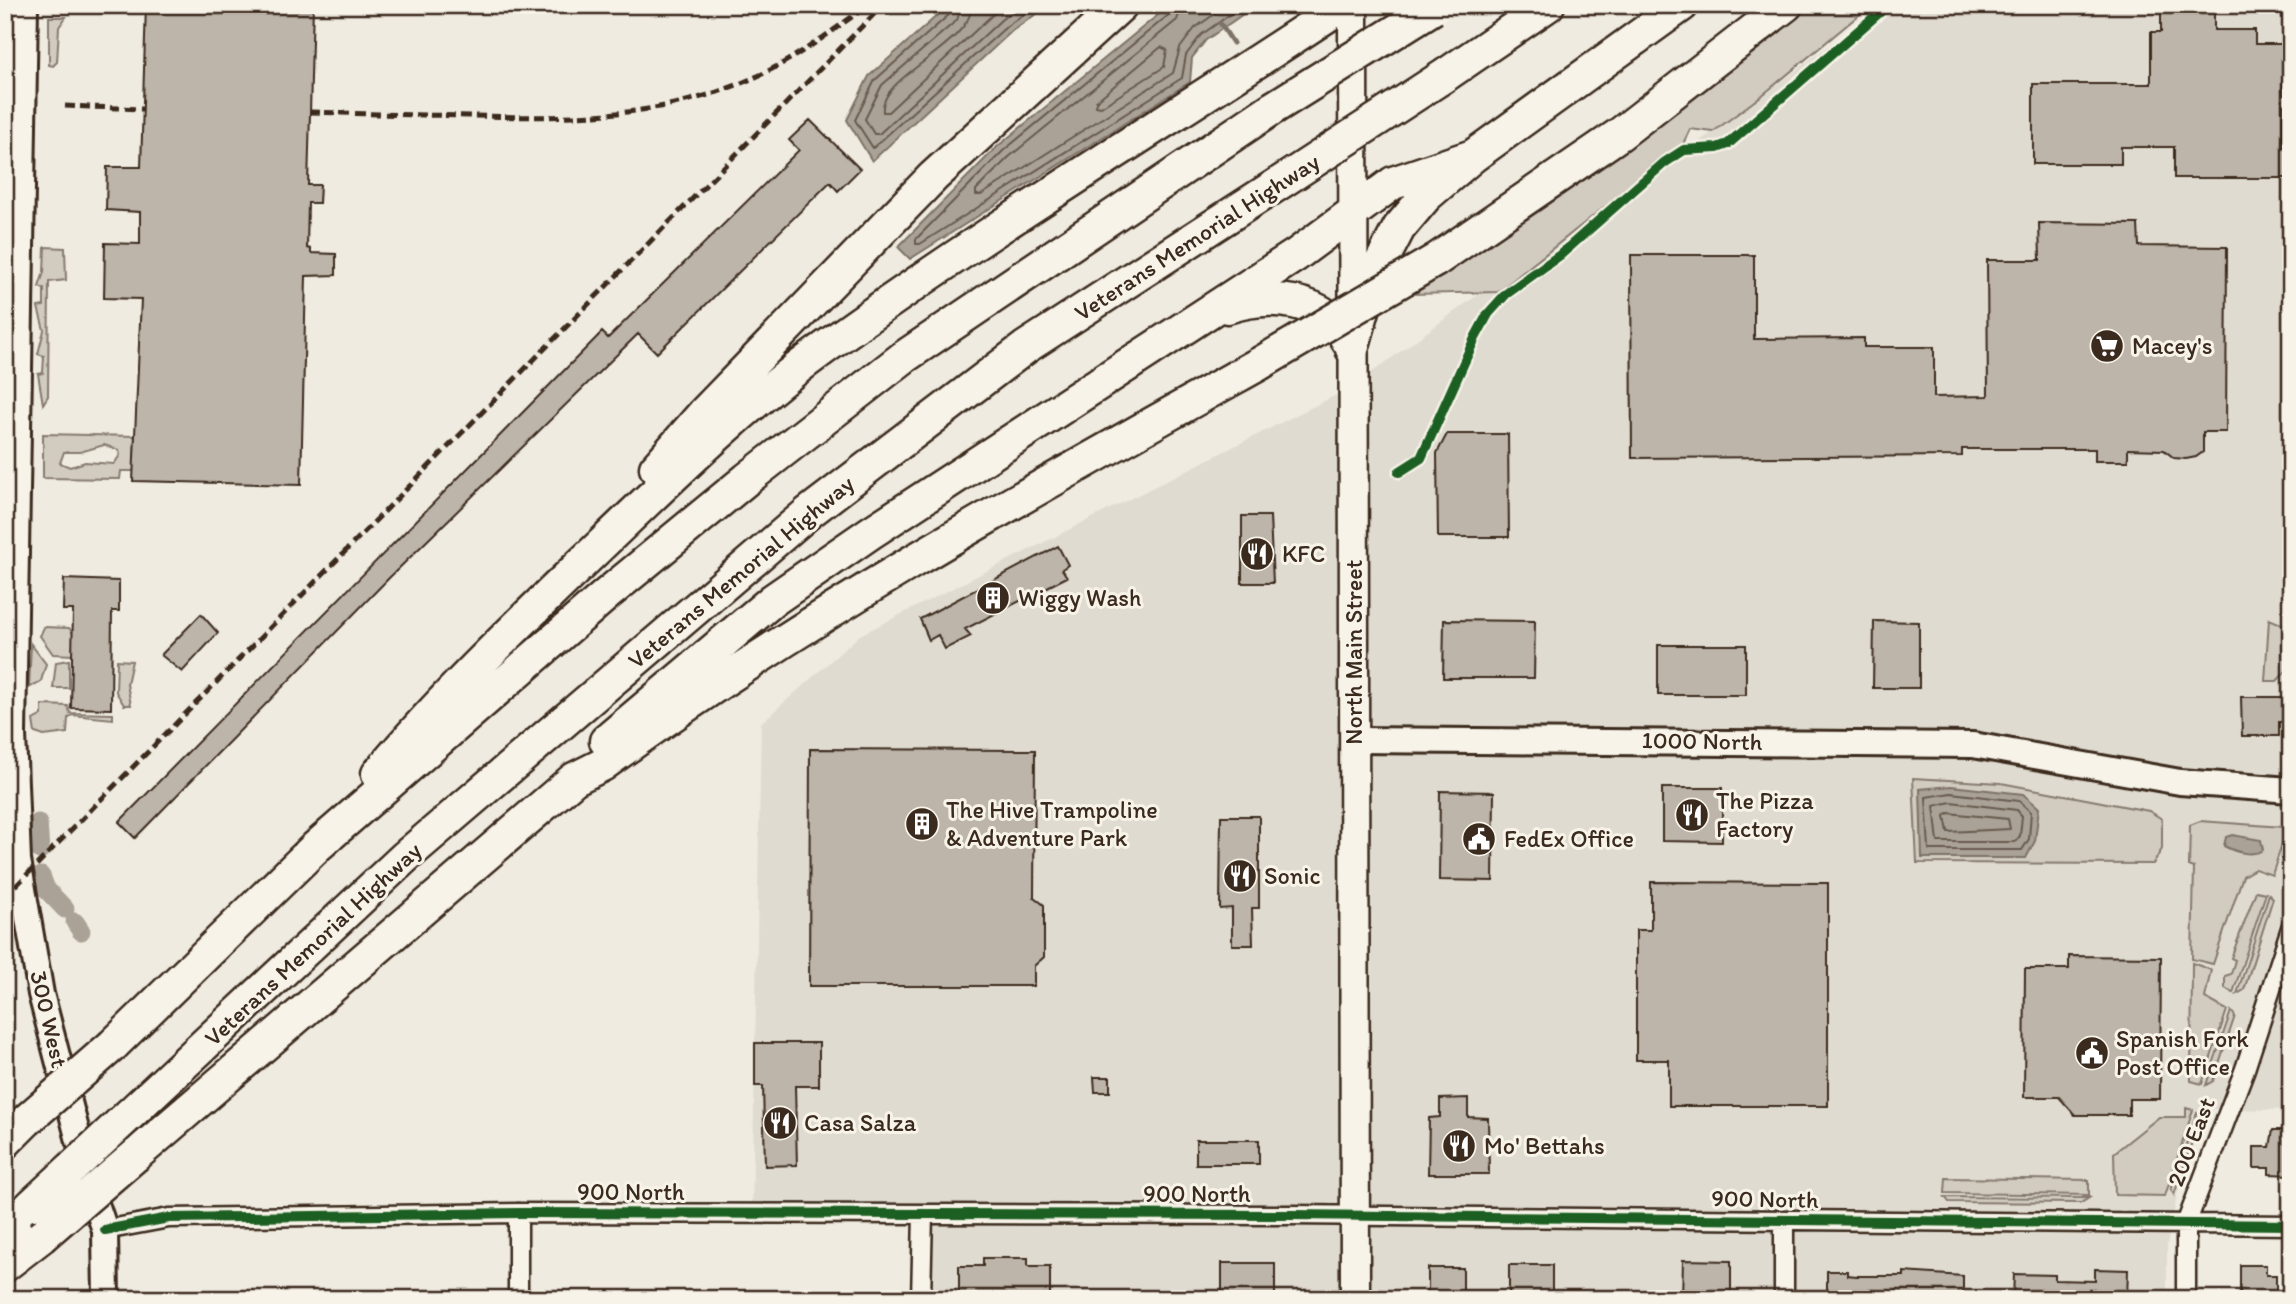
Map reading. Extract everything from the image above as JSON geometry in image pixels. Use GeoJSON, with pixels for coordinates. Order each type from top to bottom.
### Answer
{"type":"FeatureCollection","features":[{"type":"Feature","properties":{"kind":"highway"},"geometry":{"type":"LineString","coordinates":[[524,618],[704,413],[886,226],[1008,107],[1121,5]]}},
{"type":"Feature","properties":{"kind":"highway"},"geometry":{"type":"LineString","coordinates":[[316,847],[419,724],[524,618],[711,440],[820,351],[937,270],[1343,5]]}},
{"type":"Feature","properties":{"kind":"highway","name":"Veterans Memorial Highway"},"geometry":{"type":"LineString","coordinates":[[5,1231],[405,857],[808,513],[1027,347],[1447,74],[1548,5]]}},
{"type":"Feature","properties":{"kind":"highway"},"geometry":{"type":"LineString","coordinates":[[1352,349],[1371,282],[1399,228],[1426,196],[1473,156],[1682,5]]}},
{"type":"Feature","properties":{"kind":"highway"},"geometry":{"type":"LineString","coordinates":[[5,1265],[574,779],[602,765],[783,640],[908,563],[1259,364],[1436,260],[1620,134],[1786,5]]}},
{"type":"Feature","properties":{"kind":"highway"},"geometry":{"type":"LineString","coordinates":[[16,1131],[113,1045],[316,847],[607,594],[789,446],[904,357],[1273,108],[1436,7]]}},
{"type":"Feature","properties":{"kind":"highway"},"geometry":{"type":"LineString","coordinates":[[574,779],[584,761],[621,727],[773,600],[1296,256],[1393,183],[1473,156]]}},
{"type":"Feature","properties":{"kind":"highway"},"geometry":{"type":"LineString","coordinates":[[1203,315],[1241,302],[1267,298],[1293,300],[1328,316],[1352,349]]}},
{"type":"Feature","properties":{"kind":"main road","name":"North Main Street"},"geometry":{"type":"LineString","coordinates":[[1353,5],[1355,1299]]}},
{"type":"Feature","properties":{"kind":"street","name":"300 West"},"geometry":{"type":"LineString","coordinates":[[25,5],[9,734],[18,860],[41,994],[93,1195],[105,1230],[106,1299]]}},
{"type":"Feature","properties":{"kind":"street","name":"1000 North"},"geometry":{"type":"LineString","coordinates":[[1355,740],[1941,744],[2005,749],[2180,782],[2291,790]]}},
{"type":"Feature","properties":{"kind":"street","name":"200 East"},"geometry":{"type":"LineString","coordinates":[[2186,1299],[2186,1224],[2245,1069],[2291,928]]}},
{"type":"Feature","properties":{"kind":"street","name":"900 North"},"geometry":{"type":"LineString","coordinates":[[105,1230],[169,1218],[517,1213],[1355,1216],[2291,1225]]}},
{"type":"Feature","properties":{"kind":"street"},"geometry":{"type":"LineString","coordinates":[[517,1213],[518,1299]]}},
{"type":"Feature","properties":{"kind":"street"},"geometry":{"type":"LineString","coordinates":[[921,1299],[923,1214]]}},
{"type":"Feature","properties":{"kind":"street"},"geometry":{"type":"LineString","coordinates":[[1784,1221],[1784,1299]]}},
{"type":"Feature","properties":{"kind":"shaded area"},"geometry":{"type":"Polygon","coordinates":[[[1809,5],[1871,5],[1765,93],[1713,132],[1690,129],[1683,144],[1498,292],[1414,294],[1616,156],[1714,83],[1809,5]]]}},
{"type":"Feature","properties":{"kind":"shaded area"},"geometry":{"type":"Polygon","coordinates":[[[1883,5],[2291,5],[2291,1110],[2205,1109],[2178,1191],[2167,1246],[2167,1299],[921,1299],[923,1214],[752,1214],[761,723],[860,635],[1352,387],[1510,271],[1726,123],[1883,5]]]}},
{"type":"Feature","properties":{"kind":"shaded area"},"geometry":{"type":"Polygon","coordinates":[[[49,17],[66,17],[59,27],[57,62],[53,66],[49,65],[49,17]]]}},
{"type":"Feature","properties":{"kind":"shaded area"},"geometry":{"type":"Polygon","coordinates":[[[45,247],[65,248],[66,280],[49,282],[48,396],[43,404],[38,374],[43,373],[44,356],[38,354],[44,330],[38,307],[44,306],[44,289],[39,287],[44,272],[45,247]]]}},
{"type":"Feature","properties":{"kind":"shaded area"},"geometry":{"type":"Polygon","coordinates":[[[43,434],[135,436],[134,471],[121,471],[120,479],[43,478],[43,434]],[[104,445],[80,452],[64,452],[60,463],[70,467],[85,462],[114,464],[120,455],[119,450],[104,445]]]}},
{"type":"Feature","properties":{"kind":"shaded area"},"geometry":{"type":"Polygon","coordinates":[[[2269,619],[2291,628],[2290,667],[2277,681],[2265,681],[2269,619]]]}},
{"type":"Feature","properties":{"kind":"shaded area"},"geometry":{"type":"Polygon","coordinates":[[[44,627],[69,628],[73,633],[73,655],[53,654],[40,636],[44,627]]]}},
{"type":"Feature","properties":{"kind":"shaded area"},"geometry":{"type":"Polygon","coordinates":[[[31,644],[46,664],[41,681],[29,688],[31,644]]]}},
{"type":"Feature","properties":{"kind":"shaded area"},"geometry":{"type":"Polygon","coordinates":[[[69,660],[69,688],[53,688],[56,662],[69,660]]]}},
{"type":"Feature","properties":{"kind":"shaded area"},"geometry":{"type":"Polygon","coordinates":[[[117,660],[132,661],[127,684],[131,705],[124,705],[116,692],[117,660]]]}},
{"type":"Feature","properties":{"kind":"shaded area"},"geometry":{"type":"Polygon","coordinates":[[[42,705],[68,706],[70,713],[113,714],[113,719],[72,715],[68,718],[67,733],[44,736],[35,733],[33,720],[42,715],[42,705]]]}},
{"type":"Feature","properties":{"kind":"shaded area"},"geometry":{"type":"Polygon","coordinates":[[[1913,778],[2001,783],[2149,811],[2162,819],[2162,849],[2153,864],[1917,863],[1913,778]]]}},
{"type":"Feature","properties":{"kind":"shaded area"},"geometry":{"type":"Polygon","coordinates":[[[2200,821],[2283,827],[2284,838],[2272,875],[2255,869],[2243,876],[2213,964],[2192,959],[2194,868],[2189,866],[2190,825],[2200,821]]]}},
{"type":"Feature","properties":{"kind":"shaded area"},"geometry":{"type":"Polygon","coordinates":[[[2256,891],[2266,893],[2233,993],[2225,988],[2225,976],[2231,974],[2235,960],[2231,958],[2256,891]]]}},
{"type":"Feature","properties":{"kind":"shaded area"},"geometry":{"type":"Polygon","coordinates":[[[2269,894],[2273,898],[2244,990],[2237,994],[2269,894]]]}},
{"type":"Feature","properties":{"kind":"shaded area"},"geometry":{"type":"Polygon","coordinates":[[[2192,963],[2211,970],[2205,998],[2227,1010],[2202,1084],[2191,1081],[2192,963]]]}},
{"type":"Feature","properties":{"kind":"shaded area"},"geometry":{"type":"Polygon","coordinates":[[[2231,1011],[2235,1016],[2213,1081],[2206,1085],[2231,1011]]]}},
{"type":"Feature","properties":{"kind":"shaded area"},"geometry":{"type":"Polygon","coordinates":[[[2186,1108],[2193,1110],[2165,1196],[2115,1195],[2114,1153],[2159,1117],[2186,1117],[2186,1108]]]}},
{"type":"Feature","properties":{"kind":"shaded area"},"geometry":{"type":"Polygon","coordinates":[[[2197,1112],[2201,1115],[2174,1195],[2171,1190],[2197,1112]]]}},
{"type":"Feature","properties":{"kind":"shaded area"},"geometry":{"type":"Polygon","coordinates":[[[1946,1178],[2089,1180],[2089,1195],[1945,1193],[1946,1178]]]}},
{"type":"Feature","properties":{"kind":"shaded area"},"geometry":{"type":"Polygon","coordinates":[[[1945,1197],[2089,1198],[2081,1203],[1949,1202],[1945,1197]]]}},
{"type":"Feature","properties":{"kind":"water"},"geometry":{"type":"Polygon","coordinates":[[[949,5],[1049,5],[1012,31],[872,161],[847,120],[869,76],[949,5]]]}},
{"type":"Feature","properties":{"kind":"water"},"geometry":{"type":"Polygon","coordinates":[[[1170,5],[1256,5],[1206,40],[1192,58],[1190,82],[910,259],[898,247],[998,146],[1170,5]]]}},
{"type":"Feature","properties":{"kind":"water"},"geometry":{"type":"Polygon","coordinates":[[[1951,786],[2023,794],[2039,808],[2035,841],[2026,858],[1922,858],[1920,789],[1951,786]]]}},
{"type":"Feature","properties":{"kind":"water"},"geometry":{"type":"Polygon","coordinates":[[[2232,835],[2261,840],[2263,850],[2244,853],[2224,846],[2226,837],[2232,835]]]}},
{"type":"Feature","properties":{"kind":"building"},"geometry":{"type":"Polygon","coordinates":[[[146,5],[313,5],[308,185],[320,185],[319,203],[308,203],[307,248],[311,249],[311,253],[336,254],[336,275],[306,276],[301,485],[133,481],[141,299],[104,298],[105,243],[140,244],[140,212],[106,210],[107,167],[141,167],[146,5]]]}},
{"type":"Feature","properties":{"kind":"building"},"geometry":{"type":"Polygon","coordinates":[[[2161,5],[2214,5],[2214,30],[2255,30],[2255,44],[2283,44],[2283,147],[2291,147],[2291,178],[2174,178],[2174,147],[2121,147],[2121,164],[2033,164],[2033,84],[2151,84],[2151,32],[2161,32],[2161,5]]]}},
{"type":"Feature","properties":{"kind":"building"},"geometry":{"type":"Polygon","coordinates":[[[810,120],[860,169],[838,191],[830,182],[657,353],[638,334],[390,577],[135,838],[119,822],[602,332],[608,338],[799,150],[789,140],[810,120]]]}},
{"type":"Feature","properties":{"kind":"building"},"geometry":{"type":"Polygon","coordinates":[[[2039,223],[2138,224],[2139,246],[2227,247],[2226,432],[2203,432],[2203,452],[2196,457],[2174,458],[2164,450],[2128,449],[2128,461],[2095,461],[2095,449],[1962,449],[1962,456],[1632,458],[1631,255],[1754,255],[1754,339],[1864,338],[1864,347],[1934,347],[1934,397],[1988,396],[1987,260],[2040,260],[2039,223]]]}},
{"type":"Feature","properties":{"kind":"building"},"geometry":{"type":"Polygon","coordinates":[[[1447,434],[1508,434],[1509,537],[1438,537],[1437,453],[1447,434]]]}},
{"type":"Feature","properties":{"kind":"building","name":"KFC"},"geometry":{"type":"Polygon","coordinates":[[[1242,516],[1270,516],[1273,583],[1242,583],[1242,516]]]}},
{"type":"Feature","properties":{"kind":"building","name":"Wiggy Wash"},"geometry":{"type":"Polygon","coordinates":[[[1058,546],[1068,565],[1062,569],[1067,577],[965,629],[971,636],[945,649],[938,635],[929,640],[920,619],[1058,546]]]}},
{"type":"Feature","properties":{"kind":"building"},"geometry":{"type":"Polygon","coordinates":[[[64,579],[119,581],[119,611],[112,611],[111,709],[71,708],[73,610],[63,610],[64,579]]]}},
{"type":"Feature","properties":{"kind":"building"},"geometry":{"type":"Polygon","coordinates":[[[201,614],[218,633],[182,672],[161,655],[201,614]]]}},
{"type":"Feature","properties":{"kind":"building"},"geometry":{"type":"Polygon","coordinates":[[[1444,620],[1535,621],[1534,678],[1443,678],[1444,620]]]}},
{"type":"Feature","properties":{"kind":"building"},"geometry":{"type":"Polygon","coordinates":[[[1874,621],[1919,622],[1919,688],[1873,688],[1874,621]]]}},
{"type":"Feature","properties":{"kind":"building"},"geometry":{"type":"Polygon","coordinates":[[[1658,645],[1746,645],[1746,695],[1658,695],[1658,645]]]}},
{"type":"Feature","properties":{"kind":"building"},"geometry":{"type":"Polygon","coordinates":[[[2241,697],[2291,697],[2291,722],[2279,722],[2279,736],[2242,736],[2241,697]]]}},
{"type":"Feature","properties":{"kind":"building","name":"The Hive Trampoline & Adventure Park"},"geometry":{"type":"Polygon","coordinates":[[[810,749],[1035,750],[1034,897],[1044,905],[1044,957],[1034,966],[1034,986],[809,986],[810,749]]]}},
{"type":"Feature","properties":{"kind":"building","name":"The Pizza Factory"},"geometry":{"type":"Polygon","coordinates":[[[1662,788],[1722,788],[1722,842],[1662,841],[1662,788]]]}},
{"type":"Feature","properties":{"kind":"building"},"geometry":{"type":"Polygon","coordinates":[[[1440,791],[1494,792],[1493,881],[1439,880],[1440,791]]]}},
{"type":"Feature","properties":{"kind":"building","name":"Sonic"},"geometry":{"type":"Polygon","coordinates":[[[1221,816],[1259,816],[1259,908],[1252,908],[1253,945],[1232,945],[1232,908],[1220,909],[1221,816]]]}},
{"type":"Feature","properties":{"kind":"building"},"geometry":{"type":"Polygon","coordinates":[[[1651,882],[1828,883],[1828,1106],[1669,1106],[1669,1060],[1636,1060],[1636,930],[1651,930],[1651,882]]]}},
{"type":"Feature","properties":{"kind":"building","name":"Spanish Fork Post Office"},"geometry":{"type":"Polygon","coordinates":[[[2069,956],[2161,957],[2160,1099],[2129,1099],[2129,1115],[2075,1115],[2059,1097],[2024,1097],[2025,969],[2069,969],[2069,956]]]}},
{"type":"Feature","properties":{"kind":"building"},"geometry":{"type":"Polygon","coordinates":[[[755,1043],[819,1043],[819,1086],[795,1086],[797,1165],[765,1166],[763,1086],[755,1086],[755,1043]]]}},
{"type":"Feature","properties":{"kind":"building"},"geometry":{"type":"Polygon","coordinates":[[[1094,1077],[1110,1077],[1110,1092],[1095,1092],[1094,1077]]]}},
{"type":"Feature","properties":{"kind":"building","name":"Mo' Bettahs"},"geometry":{"type":"Polygon","coordinates":[[[1468,1098],[1468,1117],[1488,1118],[1489,1174],[1428,1174],[1429,1118],[1440,1117],[1440,1099],[1468,1098]]]}},
{"type":"Feature","properties":{"kind":"building"},"geometry":{"type":"Polygon","coordinates":[[[2273,1130],[2291,1130],[2291,1175],[2269,1174],[2269,1168],[2254,1168],[2254,1147],[2270,1147],[2273,1130]]]}},
{"type":"Feature","properties":{"kind":"building"},"geometry":{"type":"Polygon","coordinates":[[[1196,1140],[1259,1140],[1259,1164],[1196,1164],[1196,1140]]]}},
{"type":"Feature","properties":{"kind":"building"},"geometry":{"type":"Polygon","coordinates":[[[983,1258],[1028,1258],[1028,1266],[1050,1266],[1050,1299],[959,1299],[959,1266],[983,1266],[983,1258]]]}},
{"type":"Feature","properties":{"kind":"building"},"geometry":{"type":"Polygon","coordinates":[[[1683,1260],[1731,1261],[1731,1299],[1682,1299],[1683,1260]]]}},
{"type":"Feature","properties":{"kind":"building"},"geometry":{"type":"Polygon","coordinates":[[[1222,1263],[1275,1263],[1275,1299],[1222,1299],[1222,1263]]]}},
{"type":"Feature","properties":{"kind":"building"},"geometry":{"type":"Polygon","coordinates":[[[1509,1265],[1552,1265],[1552,1299],[1509,1299],[1509,1265]]]}},
{"type":"Feature","properties":{"kind":"building"},"geometry":{"type":"Polygon","coordinates":[[[2240,1265],[2266,1265],[2266,1275],[2276,1275],[2276,1298],[2240,1299],[2240,1265]]]}},
{"type":"Feature","properties":{"kind":"building"},"geometry":{"type":"Polygon","coordinates":[[[1428,1268],[1463,1268],[1463,1299],[1428,1299],[1428,1268]]]}},
{"type":"Feature","properties":{"kind":"building"},"geometry":{"type":"Polygon","coordinates":[[[2095,1269],[2128,1270],[2127,1299],[2013,1299],[2014,1274],[2055,1275],[2055,1280],[2095,1281],[2095,1269]]]}},
{"type":"Feature","properties":{"kind":"building"},"geometry":{"type":"Polygon","coordinates":[[[1827,1271],[1847,1271],[1847,1275],[1857,1276],[1904,1276],[1904,1272],[1963,1276],[1963,1299],[1827,1299],[1827,1271]]]}},
{"type":"Feature","properties":{"kind":"waterway"},"geometry":{"type":"LineString","coordinates":[[1220,23],[1233,43]]}},
{"type":"Feature","properties":{"kind":"waterway"},"geometry":{"type":"LineString","coordinates":[[38,823],[40,850]]}},
{"type":"Feature","properties":{"kind":"waterway"},"geometry":{"type":"LineString","coordinates":[[41,876],[46,889],[65,909]]}},
{"type":"Feature","properties":{"kind":"waterway"},"geometry":{"type":"LineString","coordinates":[[75,922],[81,931]]}},
{"type":"Feature","properties":{"kind":"railway"},"geometry":{"type":"LineString","coordinates":[[310,112],[546,117],[649,109],[717,92],[767,72],[868,5]]}},
{"type":"Feature","properties":{"kind":"railway"},"geometry":{"type":"LineString","coordinates":[[5,897],[883,5]]}},
{"type":"Feature","properties":{"kind":"railway"},"geometry":{"type":"LineString","coordinates":[[65,106],[143,109]]}},
{"type":"Feature","properties":{"kind":"cycle path"},"geometry":{"type":"LineString","coordinates":[[1399,472],[1421,458],[1475,338],[1488,314],[1506,294],[1560,255],[1664,163],[1684,150],[1717,148],[1728,144],[1888,5]]}},
{"type":"Feature","properties":{"kind":"cycle path"},"geometry":{"type":"LineString","coordinates":[[105,1230],[169,1218],[518,1213],[1291,1215],[2291,1225]]}},
{"type":"Feature","properties":{"kind":"place","name":"Macey's"},"geometry":{"type":"Point","coordinates":[2107,346]}},
{"type":"Feature","properties":{"kind":"place","name":"KFC"},"geometry":{"type":"Point","coordinates":[1257,554]}},
{"type":"Feature","properties":{"kind":"place","name":"Wiggy Wash"},"geometry":{"type":"Point","coordinates":[993,598]}},
{"type":"Feature","properties":{"kind":"place","name":"The Pizza Factory"},"geometry":{"type":"Point","coordinates":[1692,815]}},
{"type":"Feature","properties":{"kind":"place","name":"The Hive Trampoline & Adventure Park"},"geometry":{"type":"Point","coordinates":[922,824]}},
{"type":"Feature","properties":{"kind":"place","name":"FedEx Office"},"geometry":{"type":"Point","coordinates":[1479,839]}},
{"type":"Feature","properties":{"kind":"place","name":"Sonic"},"geometry":{"type":"Point","coordinates":[1240,876]}},
{"type":"Feature","properties":{"kind":"place","name":"Spanish Fork Post Office"},"geometry":{"type":"Point","coordinates":[2092,1053]}},
{"type":"Feature","properties":{"kind":"place","name":"Casa Salza"},"geometry":{"type":"Point","coordinates":[780,1123]}},
{"type":"Feature","properties":{"kind":"place","name":"Mo' Bettahs"},"geometry":{"type":"Point","coordinates":[1459,1146]}}]}
